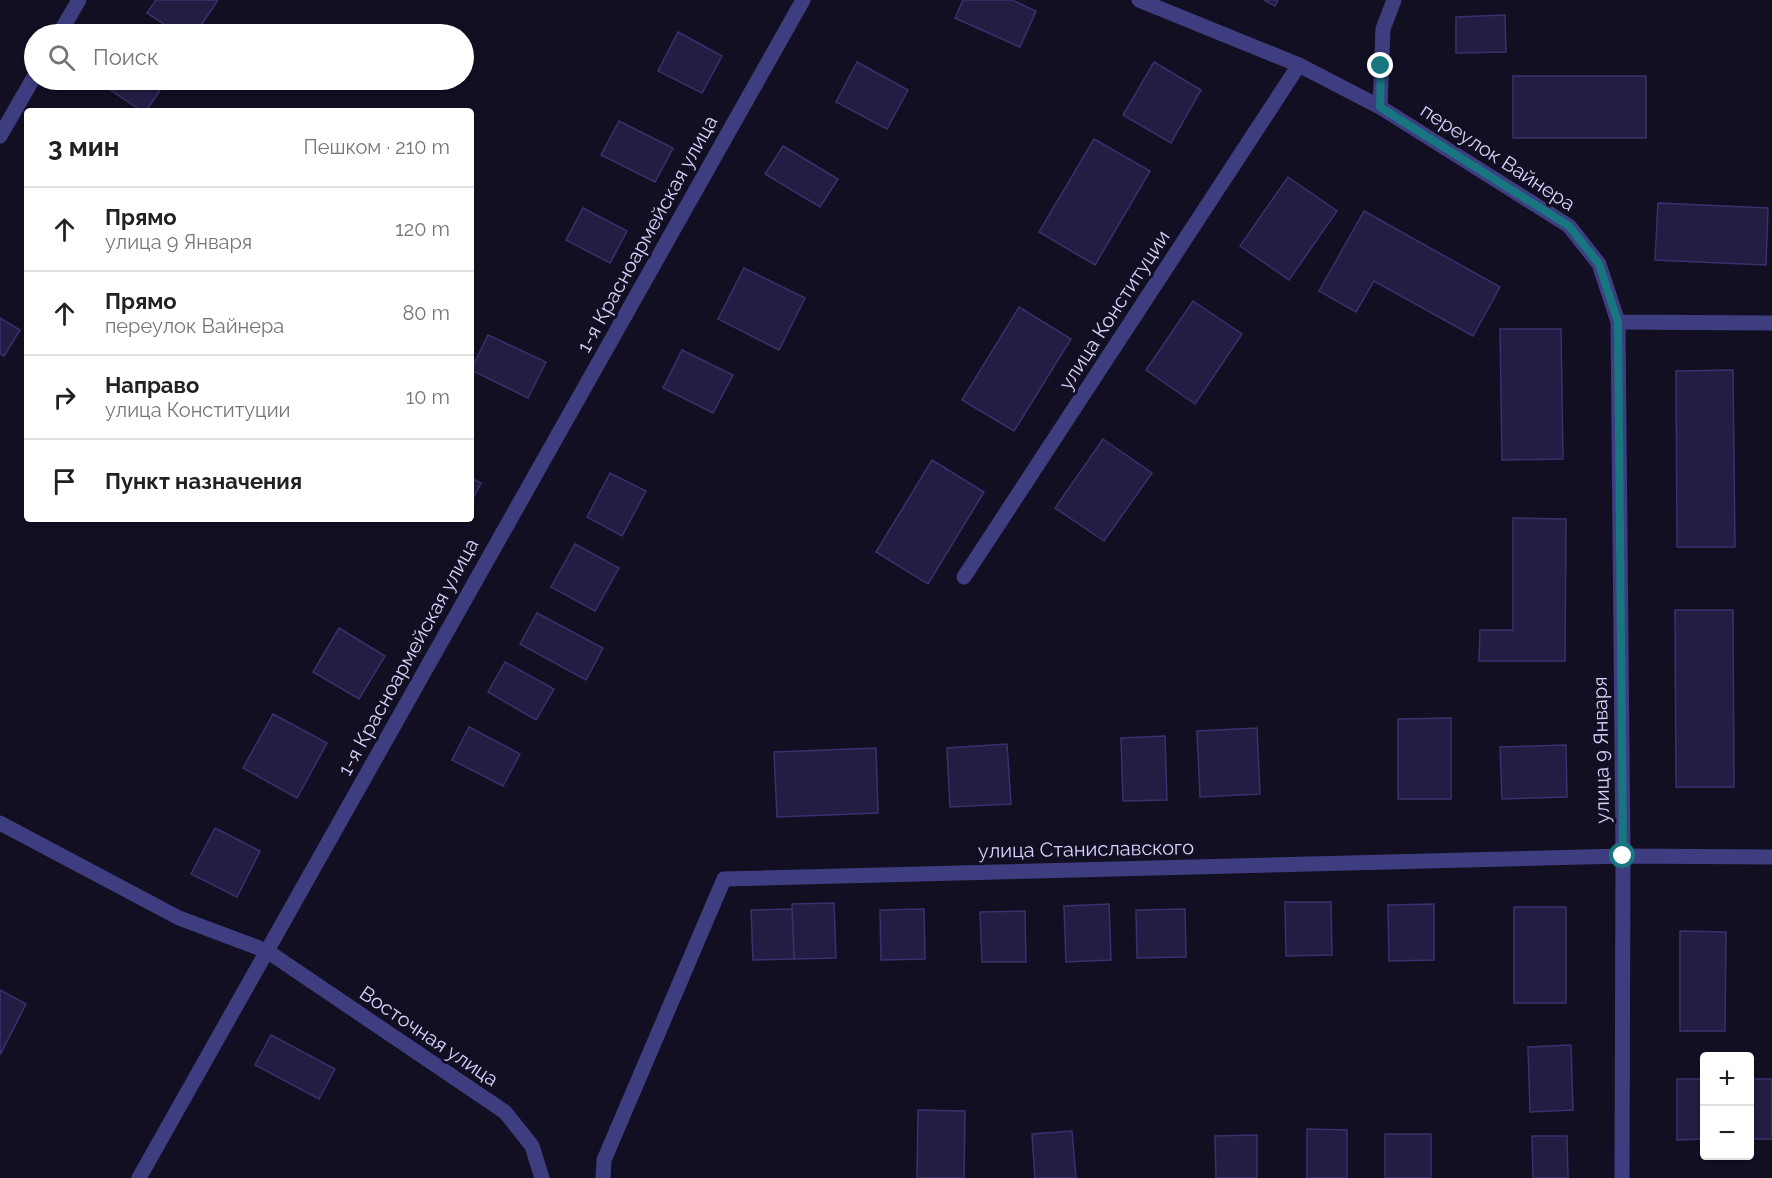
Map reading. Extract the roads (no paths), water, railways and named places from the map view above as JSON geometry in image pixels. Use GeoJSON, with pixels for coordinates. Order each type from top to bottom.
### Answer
{"type":"FeatureCollection","features":[{"type":"Feature","properties":{"kind":"street"},"geometry":{"type":"LineString","coordinates":[[65,24],[79,0]]}},
{"type":"Feature","properties":{"kind":"street","name":"1-я Красноармейская улица"},"geometry":{"type":"LineString","coordinates":[[139,1178],[803,0]]}},
{"type":"Feature","properties":{"kind":"street","name":"переулок Вайнера"},"geometry":{"type":"LineString","coordinates":[[1139,0],[1299,65],[1380,107],[1569,226],[1599,264],[1618,322]]}},
{"type":"Feature","properties":{"kind":"street"},"geometry":{"type":"LineString","coordinates":[[1380,107],[1383,29],[1394,0]]}},
{"type":"Feature","properties":{"kind":"street","name":"улица Конституции"},"geometry":{"type":"LineString","coordinates":[[964,577],[1299,65]]}},
{"type":"Feature","properties":{"kind":"street"},"geometry":{"type":"LineString","coordinates":[[0,136],[27,90]]}},
{"type":"Feature","properties":{"kind":"street"},"geometry":{"type":"LineString","coordinates":[[1618,322],[1772,323]]}},
{"type":"Feature","properties":{"kind":"street","name":"улица 9 Января"},"geometry":{"type":"LineString","coordinates":[[1618,322],[1623,856],[1622,1178]]}},
{"type":"Feature","properties":{"kind":"street","name":"Восточная улица"},"geometry":{"type":"LineString","coordinates":[[0,823],[179,918],[267,951],[505,1112],[532,1146],[542,1178]]}},
{"type":"Feature","properties":{"kind":"street","name":"улица Станиславского"},"geometry":{"type":"LineString","coordinates":[[603,1178],[604,1160],[724,879],[1623,856],[1772,857]]}}]}
